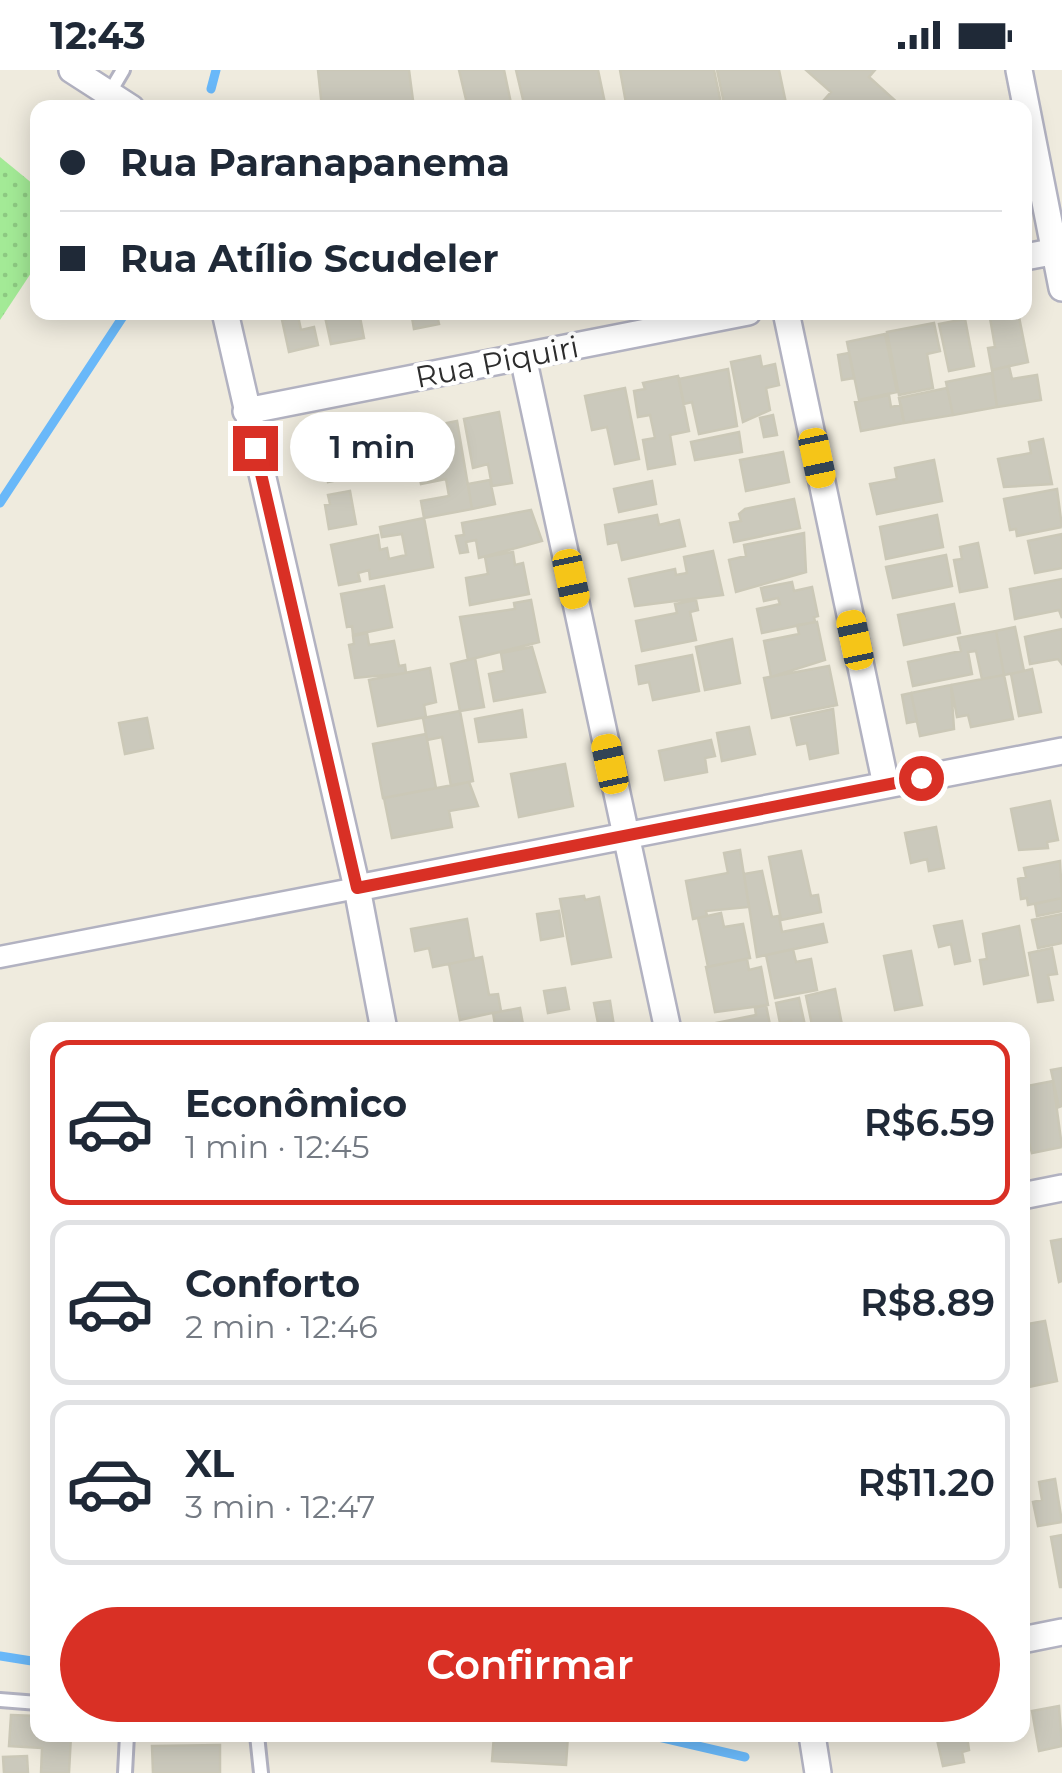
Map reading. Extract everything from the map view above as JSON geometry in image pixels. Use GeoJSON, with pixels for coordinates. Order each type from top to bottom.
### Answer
{"type":"FeatureCollection","features":[{"type":"Feature","properties":{"kind":"street"},"geometry":{"type":"LineString","coordinates":[[72,70],[116,81]]}},
{"type":"Feature","properties":{"kind":"street"},"geometry":{"type":"LineString","coordinates":[[1020,70],[1026,100]]}},
{"type":"Feature","properties":{"kind":"street"},"geometry":{"type":"LineString","coordinates":[[1032,127],[1062,288]]}},
{"type":"Feature","properties":{"kind":"street"},"geometry":{"type":"LineString","coordinates":[[1032,256],[1058,251]]}},
{"type":"Feature","properties":{"kind":"street"},"geometry":{"type":"LineString","coordinates":[[228,320],[357,888],[382,1022]]}},
{"type":"Feature","properties":{"kind":"street","name":"Rua Piquiri"},"geometry":{"type":"LineString","coordinates":[[246,411],[708,320]]}},
{"type":"Feature","properties":{"kind":"street"},"geometry":{"type":"LineString","coordinates":[[788,320],[886,785]]}},
{"type":"Feature","properties":{"kind":"street"},"geometry":{"type":"LineString","coordinates":[[524,357],[666,1022]]}},
{"type":"Feature","properties":{"kind":"street"},"geometry":{"type":"LineString","coordinates":[[0,957],[1062,750]]}},
{"type":"Feature","properties":{"kind":"street"},"geometry":{"type":"LineString","coordinates":[[1030,1194],[1062,1188]]}},
{"type":"Feature","properties":{"kind":"street"},"geometry":{"type":"LineString","coordinates":[[1030,1638],[1062,1632]]}},
{"type":"Feature","properties":{"kind":"street"},"geometry":{"type":"LineString","coordinates":[[813,1742],[818,1773]]}},
{"type":"Feature","properties":{"kind":"lane"},"geometry":{"type":"LineString","coordinates":[[0,1700],[30,1702]]}},
{"type":"Feature","properties":{"kind":"lane"},"geometry":{"type":"LineString","coordinates":[[125,1773],[127,1742]]}},
{"type":"Feature","properties":{"kind":"lane"},"geometry":{"type":"LineString","coordinates":[[258,1742],[261,1773]]}},
{"type":"Feature","properties":{"kind":"green space"},"geometry":{"type":"Polygon","coordinates":[[[0,157],[30,182],[30,275],[0,320],[0,157]]]}},
{"type":"Feature","properties":{"kind":"building"},"geometry":{"type":"Polygon","coordinates":[[[318,70],[409,70],[413,100],[321,100],[318,70]]]}},
{"type":"Feature","properties":{"kind":"building"},"geometry":{"type":"Polygon","coordinates":[[[459,70],[504,70],[510,100],[466,100],[459,70]]]}},
{"type":"Feature","properties":{"kind":"building"},"geometry":{"type":"Polygon","coordinates":[[[516,70],[598,70],[604,100],[523,100],[516,70]]]}},
{"type":"Feature","properties":{"kind":"building"},"geometry":{"type":"Polygon","coordinates":[[[620,70],[714,70],[720,100],[625,100],[620,70]]]}},
{"type":"Feature","properties":{"kind":"building"},"geometry":{"type":"Polygon","coordinates":[[[717,70],[779,70],[785,100],[723,100],[717,70]]]}},
{"type":"Feature","properties":{"kind":"building"},"geometry":{"type":"Polygon","coordinates":[[[806,70],[875,70],[869,77],[894,100],[824,100],[831,92],[806,70]]]}},
{"type":"Feature","properties":{"kind":"building"},"geometry":{"type":"Polygon","coordinates":[[[282,320],[299,320],[301,330],[314,327],[318,345],[289,352],[282,320]]]}},
{"type":"Feature","properties":{"kind":"building"},"geometry":{"type":"Polygon","coordinates":[[[326,320],[361,320],[364,338],[331,344],[326,320]]]}},
{"type":"Feature","properties":{"kind":"building"},"geometry":{"type":"Polygon","coordinates":[[[412,320],[438,320],[439,324],[414,329],[412,320]]]}},
{"type":"Feature","properties":{"kind":"building"},"geometry":{"type":"Polygon","coordinates":[[[965,320],[974,366],[949,371],[939,324],[965,320]]]}},
{"type":"Feature","properties":{"kind":"building"},"geometry":{"type":"Polygon","coordinates":[[[990,320],[1020,320],[1028,362],[992,370],[988,348],[995,347],[990,320]]]}},
{"type":"Feature","properties":{"kind":"building"},"geometry":{"type":"Polygon","coordinates":[[[934,323],[940,351],[927,354],[933,388],[899,395],[887,332],[934,323]]]}},
{"type":"Feature","properties":{"kind":"building"},"geometry":{"type":"Polygon","coordinates":[[[885,334],[897,392],[859,400],[847,342],[885,334]]]}},
{"type":"Feature","properties":{"kind":"building"},"geometry":{"type":"Polygon","coordinates":[[[849,353],[854,378],[842,380],[838,355],[849,353]]]}},
{"type":"Feature","properties":{"kind":"building"},"geometry":{"type":"Polygon","coordinates":[[[760,356],[762,367],[775,364],[779,385],[766,388],[770,410],[743,422],[731,362],[760,356]]]}},
{"type":"Feature","properties":{"kind":"building"},"geometry":{"type":"Polygon","coordinates":[[[1009,366],[1012,379],[1037,375],[1041,400],[997,407],[992,370],[1009,366]]]}},
{"type":"Feature","properties":{"kind":"building"},"geometry":{"type":"Polygon","coordinates":[[[728,369],[737,426],[699,434],[692,402],[684,404],[679,379],[728,369]]]}},
{"type":"Feature","properties":{"kind":"building"},"geometry":{"type":"Polygon","coordinates":[[[992,373],[997,407],[953,415],[946,382],[992,373]]]}},
{"type":"Feature","properties":{"kind":"building"},"geometry":{"type":"Polygon","coordinates":[[[678,376],[689,431],[670,435],[675,464],[648,469],[643,440],[655,438],[650,415],[638,417],[634,391],[645,389],[643,383],[678,376]]]}},
{"type":"Feature","properties":{"kind":"building"},"geometry":{"type":"Polygon","coordinates":[[[625,388],[639,459],[615,464],[607,427],[592,430],[585,396],[625,388]]]}},
{"type":"Feature","properties":{"kind":"building"},"geometry":{"type":"Polygon","coordinates":[[[947,388],[953,415],[904,423],[899,398],[947,388]]]}},
{"type":"Feature","properties":{"kind":"building"},"geometry":{"type":"Polygon","coordinates":[[[889,395],[891,407],[901,405],[904,423],[861,431],[855,402],[889,395]]]}},
{"type":"Feature","properties":{"kind":"building"},"geometry":{"type":"Polygon","coordinates":[[[499,412],[512,483],[492,486],[488,464],[473,468],[464,419],[499,412]]]}},
{"type":"Feature","properties":{"kind":"building"},"geometry":{"type":"Polygon","coordinates":[[[773,415],[777,435],[764,437],[760,418],[773,415]]]}},
{"type":"Feature","properties":{"kind":"building"},"geometry":{"type":"Polygon","coordinates":[[[457,421],[472,509],[424,518],[421,501],[449,496],[446,479],[421,484],[411,430],[457,421]]]}},
{"type":"Feature","properties":{"kind":"building"},"geometry":{"type":"Polygon","coordinates":[[[406,430],[413,474],[386,479],[384,469],[369,472],[367,461],[358,463],[354,440],[406,430]]]}},
{"type":"Feature","properties":{"kind":"building"},"geometry":{"type":"Polygon","coordinates":[[[739,432],[742,452],[695,460],[691,442],[739,432]]]}},
{"type":"Feature","properties":{"kind":"building"},"geometry":{"type":"Polygon","coordinates":[[[1043,439],[1052,484],[1004,487],[998,459],[1031,453],[1029,442],[1043,439]]]}},
{"type":"Feature","properties":{"kind":"building"},"geometry":{"type":"Polygon","coordinates":[[[347,444],[353,477],[328,482],[322,449],[347,444]]]}},
{"type":"Feature","properties":{"kind":"building"},"geometry":{"type":"Polygon","coordinates":[[[783,452],[789,482],[746,491],[740,460],[783,452]]]}},
{"type":"Feature","properties":{"kind":"building"},"geometry":{"type":"Polygon","coordinates":[[[934,460],[942,501],[877,514],[870,484],[897,479],[895,468],[934,460]]]}},
{"type":"Feature","properties":{"kind":"building"},"geometry":{"type":"Polygon","coordinates":[[[490,480],[495,504],[472,509],[468,484],[490,480]]]}},
{"type":"Feature","properties":{"kind":"building"},"geometry":{"type":"Polygon","coordinates":[[[652,481],[656,504],[619,512],[614,489],[652,481]]]}},
{"type":"Feature","properties":{"kind":"building"},"geometry":{"type":"Polygon","coordinates":[[[1057,489],[1062,527],[1017,536],[1016,529],[1010,530],[1004,499],[1057,489]]]}},
{"type":"Feature","properties":{"kind":"building"},"geometry":{"type":"Polygon","coordinates":[[[350,491],[356,524],[329,529],[325,505],[330,504],[328,495],[350,491]]]}},
{"type":"Feature","properties":{"kind":"building"},"geometry":{"type":"Polygon","coordinates":[[[794,499],[800,528],[734,542],[730,523],[741,521],[739,514],[745,509],[794,499]]]}},
{"type":"Feature","properties":{"kind":"building"},"geometry":{"type":"Polygon","coordinates":[[[531,510],[542,541],[479,558],[476,540],[466,542],[468,552],[460,553],[456,536],[464,535],[462,523],[531,510]]]}},
{"type":"Feature","properties":{"kind":"building"},"geometry":{"type":"Polygon","coordinates":[[[657,515],[659,525],[679,520],[685,546],[622,560],[618,542],[608,544],[605,525],[657,515]]]}},
{"type":"Feature","properties":{"kind":"building"},"geometry":{"type":"Polygon","coordinates":[[[937,515],[943,547],[886,559],[880,527],[937,515]]]}},
{"type":"Feature","properties":{"kind":"building"},"geometry":{"type":"Polygon","coordinates":[[[424,518],[433,567],[370,579],[369,570],[358,573],[360,581],[339,585],[331,545],[378,535],[380,550],[387,548],[389,559],[406,555],[402,534],[382,537],[380,527],[424,518]]]}},
{"type":"Feature","properties":{"kind":"building"},"geometry":{"type":"Polygon","coordinates":[[[804,533],[806,572],[736,592],[729,560],[746,556],[744,545],[804,533]]]}},
{"type":"Feature","properties":{"kind":"building"},"geometry":{"type":"Polygon","coordinates":[[[1062,534],[1062,568],[1035,573],[1028,541],[1062,534]]]}},
{"type":"Feature","properties":{"kind":"building"},"geometry":{"type":"Polygon","coordinates":[[[978,543],[987,587],[960,592],[954,560],[962,559],[960,547],[978,543]]]}},
{"type":"Feature","properties":{"kind":"building"},"geometry":{"type":"Polygon","coordinates":[[[713,551],[723,595],[635,606],[629,579],[675,569],[676,575],[687,573],[684,557],[713,551]]]}},
{"type":"Feature","properties":{"kind":"building"},"geometry":{"type":"Polygon","coordinates":[[[513,552],[515,565],[523,563],[529,594],[470,605],[466,578],[488,574],[485,557],[513,552]]]}},
{"type":"Feature","properties":{"kind":"building"},"geometry":{"type":"Polygon","coordinates":[[[946,555],[952,586],[893,598],[886,567],[946,555]]]}},
{"type":"Feature","properties":{"kind":"building"},"geometry":{"type":"Polygon","coordinates":[[[1062,579],[1062,618],[1059,610],[1015,619],[1010,589],[1062,579]]]}},
{"type":"Feature","properties":{"kind":"building"},"geometry":{"type":"Polygon","coordinates":[[[792,582],[794,591],[812,587],[818,616],[814,617],[815,622],[762,633],[757,609],[780,604],[778,598],[764,601],[761,588],[792,582]]]}},
{"type":"Feature","properties":{"kind":"building"},"geometry":{"type":"Polygon","coordinates":[[[384,586],[392,627],[353,635],[352,626],[347,627],[341,594],[384,586]]]}},
{"type":"Feature","properties":{"kind":"building"},"geometry":{"type":"Polygon","coordinates":[[[531,600],[539,642],[468,660],[460,617],[515,609],[514,603],[531,600]]]}},
{"type":"Feature","properties":{"kind":"building"},"geometry":{"type":"Polygon","coordinates":[[[696,600],[698,610],[690,612],[696,640],[642,651],[636,621],[677,613],[675,604],[696,600]]]}},
{"type":"Feature","properties":{"kind":"building"},"geometry":{"type":"Polygon","coordinates":[[[954,604],[960,633],[904,645],[898,615],[954,604]]]}},
{"type":"Feature","properties":{"kind":"building"},"geometry":{"type":"Polygon","coordinates":[[[817,622],[825,660],[771,677],[764,641],[799,634],[797,625],[817,622]]]}},
{"type":"Feature","properties":{"kind":"building"},"geometry":{"type":"Polygon","coordinates":[[[1015,627],[1024,671],[1004,675],[996,631],[1015,627]]]}},
{"type":"Feature","properties":{"kind":"building"},"geometry":{"type":"Polygon","coordinates":[[[1062,629],[1062,664],[1058,659],[1030,664],[1025,637],[1062,629]]]}},
{"type":"Feature","properties":{"kind":"building"},"geometry":{"type":"Polygon","coordinates":[[[996,631],[1004,675],[982,679],[976,651],[968,652],[972,674],[913,686],[908,662],[961,651],[958,638],[996,631]]]}},
{"type":"Feature","properties":{"kind":"building"},"geometry":{"type":"Polygon","coordinates":[[[367,633],[369,645],[394,641],[399,666],[405,665],[406,673],[355,678],[349,645],[354,644],[353,636],[367,633]]]}},
{"type":"Feature","properties":{"kind":"building"},"geometry":{"type":"Polygon","coordinates":[[[732,639],[740,683],[705,690],[696,647],[732,639]]]}},
{"type":"Feature","properties":{"kind":"building"},"geometry":{"type":"Polygon","coordinates":[[[532,647],[545,692],[494,701],[489,674],[504,671],[501,653],[532,647]]]}},
{"type":"Feature","properties":{"kind":"building"},"geometry":{"type":"Polygon","coordinates":[[[692,655],[699,691],[653,700],[649,682],[639,684],[636,666],[692,655]]]}},
{"type":"Feature","properties":{"kind":"building"},"geometry":{"type":"Polygon","coordinates":[[[475,658],[484,707],[460,711],[451,664],[475,658]]]}},
{"type":"Feature","properties":{"kind":"building"},"geometry":{"type":"Polygon","coordinates":[[[829,666],[837,705],[772,718],[764,678],[829,666]]]}},
{"type":"Feature","properties":{"kind":"building"},"geometry":{"type":"Polygon","coordinates":[[[430,668],[436,702],[424,705],[426,717],[378,726],[369,680],[430,668]]]}},
{"type":"Feature","properties":{"kind":"building"},"geometry":{"type":"Polygon","coordinates":[[[1032,669],[1041,712],[1019,716],[1011,674],[1032,669]]]}},
{"type":"Feature","properties":{"kind":"building"},"geometry":{"type":"Polygon","coordinates":[[[1004,675],[1013,719],[971,727],[968,715],[957,717],[951,685],[1004,675]]]}},
{"type":"Feature","properties":{"kind":"building"},"geometry":{"type":"Polygon","coordinates":[[[951,685],[954,729],[920,736],[911,693],[951,685]]]}},
{"type":"Feature","properties":{"kind":"building"},"geometry":{"type":"Polygon","coordinates":[[[911,693],[917,721],[907,723],[902,695],[911,693]]]}},
{"type":"Feature","properties":{"kind":"building"},"geometry":{"type":"Polygon","coordinates":[[[833,709],[838,753],[810,759],[807,743],[797,745],[791,718],[833,709]]]}},
{"type":"Feature","properties":{"kind":"building"},"geometry":{"type":"Polygon","coordinates":[[[522,710],[526,737],[479,742],[475,719],[522,710]]]}},
{"type":"Feature","properties":{"kind":"building"},"geometry":{"type":"Polygon","coordinates":[[[460,711],[473,781],[451,786],[442,737],[427,740],[423,718],[460,711]]]}},
{"type":"Feature","properties":{"kind":"building"},"geometry":{"type":"Polygon","coordinates":[[[147,718],[153,748],[125,754],[119,723],[147,718]]]}},
{"type":"Feature","properties":{"kind":"building"},"geometry":{"type":"Polygon","coordinates":[[[749,727],[755,754],[722,761],[717,733],[749,727]]]}},
{"type":"Feature","properties":{"kind":"building"},"geometry":{"type":"Polygon","coordinates":[[[426,734],[436,788],[383,798],[373,744],[426,734]]]}},
{"type":"Feature","properties":{"kind":"building"},"geometry":{"type":"Polygon","coordinates":[[[711,740],[715,756],[705,758],[707,772],[665,780],[659,751],[711,740]]]}},
{"type":"Feature","properties":{"kind":"building"},"geometry":{"type":"Polygon","coordinates":[[[565,764],[573,806],[519,817],[511,774],[565,764]]]}},
{"type":"Feature","properties":{"kind":"building"},"geometry":{"type":"Polygon","coordinates":[[[469,782],[478,806],[449,811],[452,827],[392,838],[384,798],[469,782]]]}},
{"type":"Feature","properties":{"kind":"building"},"geometry":{"type":"Polygon","coordinates":[[[1050,801],[1058,840],[1047,842],[1048,848],[1019,850],[1011,809],[1050,801]]]}},
{"type":"Feature","properties":{"kind":"building"},"geometry":{"type":"Polygon","coordinates":[[[936,827],[944,868],[929,871],[927,859],[911,863],[905,833],[936,827]]]}},
{"type":"Feature","properties":{"kind":"building"},"geometry":{"type":"Polygon","coordinates":[[[740,850],[749,907],[706,911],[707,916],[693,919],[686,881],[728,873],[724,853],[740,850]]]}},
{"type":"Feature","properties":{"kind":"building"},"geometry":{"type":"Polygon","coordinates":[[[801,851],[811,896],[818,895],[821,912],[781,920],[769,857],[801,851]]]}},
{"type":"Feature","properties":{"kind":"building"},"geometry":{"type":"Polygon","coordinates":[[[1060,861],[1062,898],[1028,905],[1027,898],[1021,899],[1018,879],[1026,877],[1024,868],[1060,861]]]}},
{"type":"Feature","properties":{"kind":"building"},"geometry":{"type":"Polygon","coordinates":[[[762,871],[772,917],[779,916],[782,932],[823,924],[827,942],[757,957],[744,874],[762,871]]]}},
{"type":"Feature","properties":{"kind":"building"},"geometry":{"type":"Polygon","coordinates":[[[584,896],[585,900],[599,897],[611,957],[572,964],[560,899],[584,896]]]}},
{"type":"Feature","properties":{"kind":"building"},"geometry":{"type":"Polygon","coordinates":[[[1062,898],[1062,911],[1037,916],[1035,904],[1062,898]]]}},
{"type":"Feature","properties":{"kind":"building"},"geometry":{"type":"Polygon","coordinates":[[[559,911],[563,936],[541,940],[537,914],[559,911]]]}},
{"type":"Feature","properties":{"kind":"building"},"geometry":{"type":"Polygon","coordinates":[[[721,913],[724,927],[743,924],[750,958],[708,967],[698,918],[721,913]]]}},
{"type":"Feature","properties":{"kind":"building"},"geometry":{"type":"Polygon","coordinates":[[[1062,914],[1062,943],[1038,948],[1032,920],[1062,914]]]}},
{"type":"Feature","properties":{"kind":"building"},"geometry":{"type":"Polygon","coordinates":[[[467,919],[474,959],[433,967],[429,948],[415,951],[411,929],[467,919]]]}},
{"type":"Feature","properties":{"kind":"building"},"geometry":{"type":"Polygon","coordinates":[[[962,921],[970,961],[955,964],[951,944],[939,947],[934,926],[962,921]]]}},
{"type":"Feature","properties":{"kind":"building"},"geometry":{"type":"Polygon","coordinates":[[[1019,926],[1028,975],[984,984],[980,960],[987,959],[983,934],[1019,926]]]}},
{"type":"Feature","properties":{"kind":"building"},"geometry":{"type":"Polygon","coordinates":[[[1052,948],[1057,974],[1048,975],[1053,1000],[1038,1002],[1029,953],[1052,948]]]}},
{"type":"Feature","properties":{"kind":"building"},"geometry":{"type":"Polygon","coordinates":[[[793,949],[796,962],[811,959],[817,990],[775,998],[766,955],[793,949]]]}},
{"type":"Feature","properties":{"kind":"building"},"geometry":{"type":"Polygon","coordinates":[[[911,951],[922,1005],[895,1010],[884,956],[911,951]]]}},
{"type":"Feature","properties":{"kind":"building"},"geometry":{"type":"Polygon","coordinates":[[[482,957],[489,995],[498,994],[501,1011],[460,1020],[449,964],[482,957]]]}},
{"type":"Feature","properties":{"kind":"building"},"geometry":{"type":"Polygon","coordinates":[[[747,959],[749,970],[761,967],[768,1005],[715,1012],[706,967],[747,959]]]}},
{"type":"Feature","properties":{"kind":"building"},"geometry":{"type":"Polygon","coordinates":[[[565,988],[569,1009],[548,1013],[544,991],[565,988]]]}},
{"type":"Feature","properties":{"kind":"building"},"geometry":{"type":"Polygon","coordinates":[[[835,989],[841,1022],[811,1022],[806,996],[835,989]]]}},
{"type":"Feature","properties":{"kind":"building"},"geometry":{"type":"Polygon","coordinates":[[[799,998],[804,1022],[780,1022],[776,1003],[799,998]]]}},
{"type":"Feature","properties":{"kind":"building"},"geometry":{"type":"Polygon","coordinates":[[[610,1001],[613,1022],[598,1022],[594,1003],[610,1001]]]}},
{"type":"Feature","properties":{"kind":"building"},"geometry":{"type":"Polygon","coordinates":[[[766,1005],[769,1022],[721,1022],[756,1015],[755,1008],[766,1005]]]}},
{"type":"Feature","properties":{"kind":"building"},"geometry":{"type":"Polygon","coordinates":[[[520,1008],[523,1022],[494,1022],[493,1013],[520,1008]]]}},
{"type":"Feature","properties":{"kind":"building"},"geometry":{"type":"Polygon","coordinates":[[[1062,1068],[1062,1106],[1059,1107],[1051,1070],[1062,1068]]]}},
{"type":"Feature","properties":{"kind":"building"},"geometry":{"type":"Polygon","coordinates":[[[1053,1081],[1062,1147],[1032,1153],[1030,1085],[1053,1081]]]}},
{"type":"Feature","properties":{"kind":"building"},"geometry":{"type":"Polygon","coordinates":[[[1062,1239],[1062,1281],[1059,1282],[1051,1241],[1062,1239]]]}},
{"type":"Feature","properties":{"kind":"building"},"geometry":{"type":"Polygon","coordinates":[[[1045,1321],[1057,1381],[1030,1387],[1030,1324],[1045,1321]]]}},
{"type":"Feature","properties":{"kind":"building"},"geometry":{"type":"Polygon","coordinates":[[[1055,1479],[1062,1522],[1038,1526],[1033,1502],[1042,1500],[1039,1482],[1055,1479]]]}},
{"type":"Feature","properties":{"kind":"building"},"geometry":{"type":"Polygon","coordinates":[[[1062,1535],[1062,1587],[1060,1587],[1051,1537],[1062,1535]]]}},
{"type":"Feature","properties":{"kind":"building"},"geometry":{"type":"Polygon","coordinates":[[[1059,1706],[1062,1746],[1039,1751],[1032,1711],[1059,1706]]]}},
{"type":"Feature","properties":{"kind":"building"},"geometry":{"type":"Polygon","coordinates":[[[11,1715],[30,1716],[30,1742],[71,1742],[69,1773],[41,1773],[42,1748],[9,1746],[11,1715]]]}},
{"type":"Feature","properties":{"kind":"building"},"geometry":{"type":"Polygon","coordinates":[[[493,1742],[568,1742],[566,1765],[492,1761],[493,1742]]]}},
{"type":"Feature","properties":{"kind":"building"},"geometry":{"type":"Polygon","coordinates":[[[938,1742],[968,1742],[969,1750],[962,1752],[964,1762],[943,1766],[938,1742]]]}},
{"type":"Feature","properties":{"kind":"building"},"geometry":{"type":"Polygon","coordinates":[[[220,1745],[220,1773],[153,1773],[152,1746],[220,1745]]]}},
{"type":"Feature","properties":{"kind":"building"},"geometry":{"type":"Polygon","coordinates":[[[27,1756],[28,1773],[4,1773],[3,1757],[27,1756]]]}},
{"type":"Feature","properties":{"kind":"waterway"},"geometry":{"type":"LineString","coordinates":[[211,89],[216,70]]}},
{"type":"Feature","properties":{"kind":"waterway"},"geometry":{"type":"LineString","coordinates":[[0,503],[121,320]]}},
{"type":"Feature","properties":{"kind":"waterway"},"geometry":{"type":"LineString","coordinates":[[0,1656],[30,1661]]}},
{"type":"Feature","properties":{"kind":"waterway"},"geometry":{"type":"LineString","coordinates":[[680,1742],[745,1757]]}},
{"type":"Feature","properties":{"kind":"route"},"geometry":{"type":"LineString","coordinates":[[255,448],[357,888],[921,778]]}}]}
